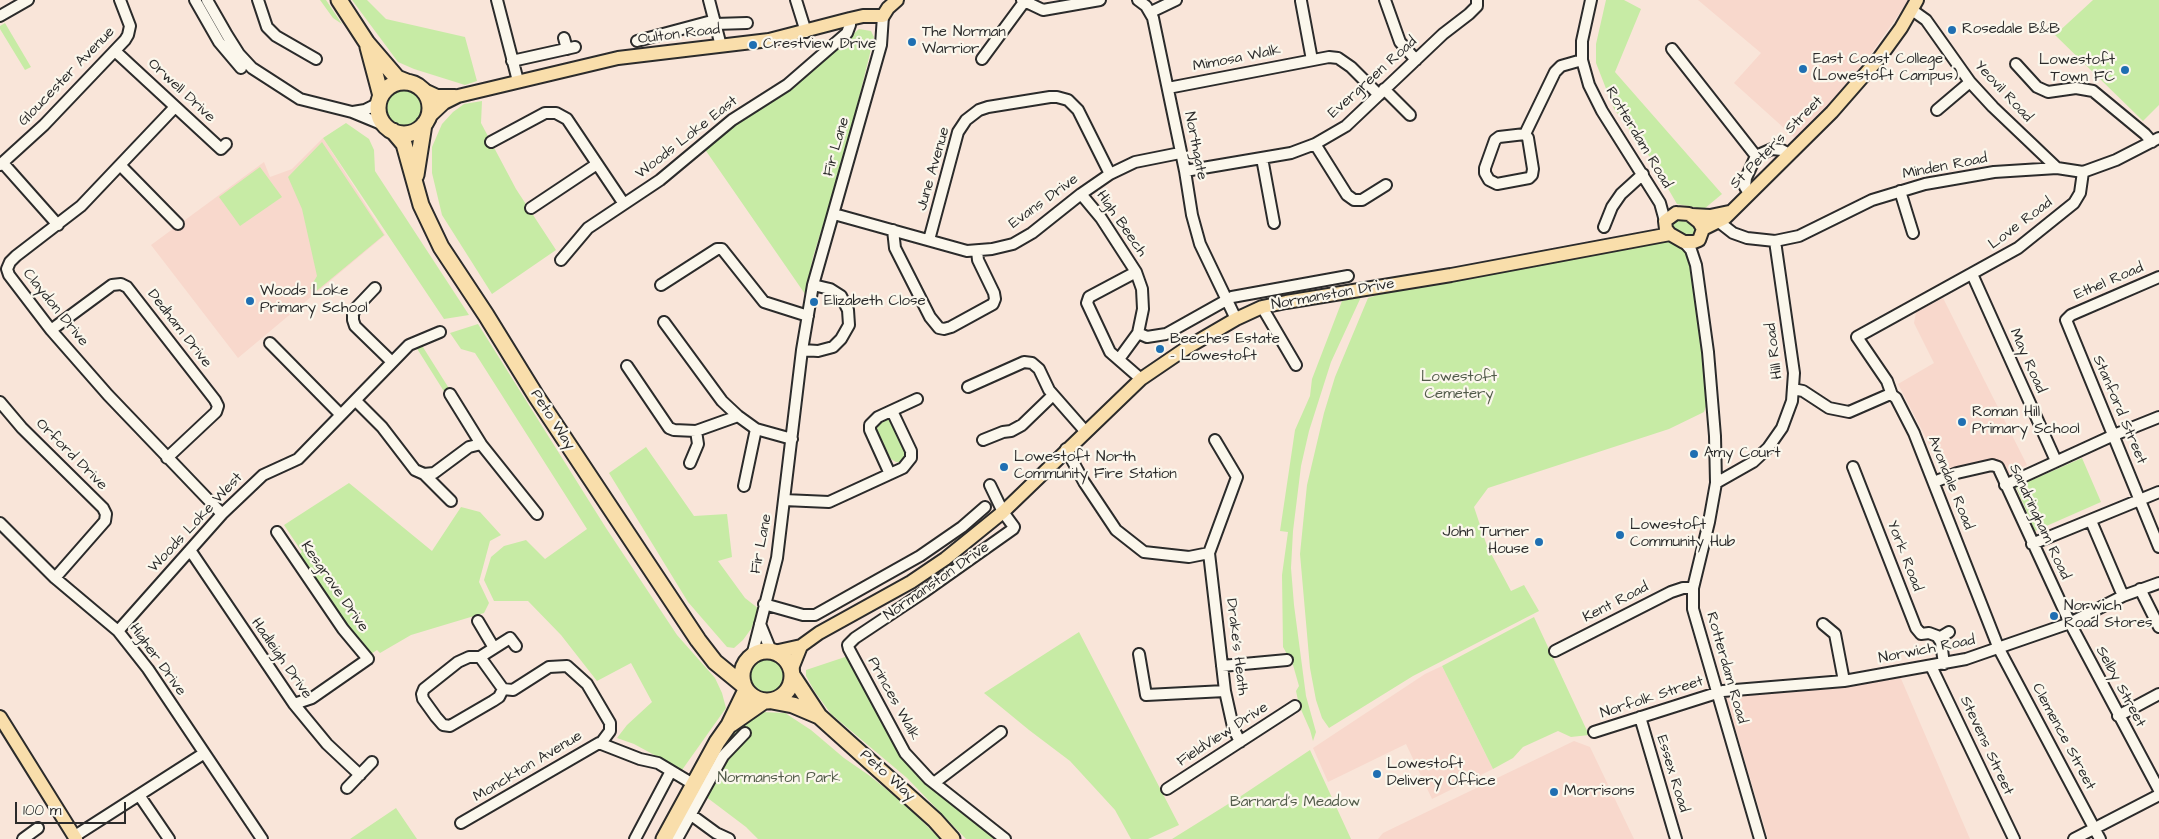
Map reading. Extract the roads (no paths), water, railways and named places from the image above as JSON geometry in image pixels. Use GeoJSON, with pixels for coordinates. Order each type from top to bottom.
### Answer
{"type":"FeatureCollection","features":[{"type":"Feature","properties":{"kind":"highway"},"geometry":{"type":"LineString","coordinates":[[339,0],[367,43],[397,78],[422,89],[429,100],[430,106],[426,121],[419,128],[406,133],[389,128],[380,115],[380,99],[367,43]]}},
{"type":"Feature","properties":{"kind":"highway"},"geometry":{"type":"LineString","coordinates":[[380,99],[395,84],[407,82]]}},
{"type":"Feature","properties":{"kind":"highway","name":"Peto Way"},"geometry":{"type":"LineString","coordinates":[[416,184],[416,165],[426,121]]}},
{"type":"Feature","properties":{"kind":"highway","name":"Peto Way"},"geometry":{"type":"LineString","coordinates":[[389,128],[404,144],[426,218],[441,247],[536,396],[704,648],[715,662],[744,687]]}},
{"type":"Feature","properties":{"kind":"highway","name":"Peto Way"},"geometry":{"type":"LineString","coordinates":[[704,648],[729,661],[749,658]]}},
{"type":"Feature","properties":{"kind":"highway"},"geometry":{"type":"LineString","coordinates":[[664,839],[693,784],[729,725],[744,687],[742,672],[749,658],[764,651],[772,652],[785,659],[792,673],[788,688],[778,698],[768,701],[729,725]]}},
{"type":"Feature","properties":{"kind":"highway","name":"Peto Way"},"geometry":{"type":"LineString","coordinates":[[792,673],[819,716],[935,820],[952,839]]}},
{"type":"Feature","properties":{"kind":"highway"},"geometry":{"type":"LineString","coordinates":[[744,687],[754,698],[768,701]]}},
{"type":"Feature","properties":{"kind":"highway","name":"Peto Way"},"geometry":{"type":"LineString","coordinates":[[768,701],[793,705],[819,716]]}},
{"type":"Feature","properties":{"kind":"main road"},"geometry":{"type":"LineString","coordinates":[[883,16],[888,8],[897,0]]}},
{"type":"Feature","properties":{"kind":"main road","name":"St Peter's Street"},"geometry":{"type":"LineString","coordinates":[[1702,232],[1720,222],[1828,117],[1880,57],[1914,5]]}},
{"type":"Feature","properties":{"kind":"main road","name":"Oulton Road"},"geometry":{"type":"LineString","coordinates":[[426,121],[444,103],[458,96],[618,58],[769,40],[863,16],[883,16]]}},
{"type":"Feature","properties":{"kind":"main road","name":"Oulton Road"},"geometry":{"type":"LineString","coordinates":[[422,89],[437,96],[458,96]]}},
{"type":"Feature","properties":{"kind":"main road","name":"St Peter's Street"},"geometry":{"type":"LineString","coordinates":[[1692,215],[1710,216],[1730,212]]}},
{"type":"Feature","properties":{"kind":"main road"},"geometry":{"type":"LineString","coordinates":[[1676,213],[1692,215],[1699,222],[1702,232],[1694,242],[1684,242],[1667,226],[1676,213]]}},
{"type":"Feature","properties":{"kind":"main road","name":"Normanston Drive"},"geometry":{"type":"LineString","coordinates":[[772,652],[801,646],[828,628],[918,577],[1003,512],[1141,378],[1188,347],[1236,319],[1262,307],[1580,252],[1642,238],[1667,226]]}},
{"type":"Feature","properties":{"kind":"main road"},"geometry":{"type":"LineString","coordinates":[[792,673],[801,646]]}},
{"type":"Feature","properties":{"kind":"main road"},"geometry":{"type":"LineString","coordinates":[[0,717],[76,838]]}},
{"type":"Feature","properties":{"kind":"street"},"geometry":{"type":"LineString","coordinates":[[0,16],[28,0]]}},
{"type":"Feature","properties":{"kind":"street","name":"Gloucester Avenue"},"geometry":{"type":"LineString","coordinates":[[1,164],[51,119],[128,35],[130,26],[120,0]]}},
{"type":"Feature","properties":{"kind":"street"},"geometry":{"type":"LineString","coordinates":[[195,0],[218,42],[240,68]]}},
{"type":"Feature","properties":{"kind":"street"},"geometry":{"type":"LineString","coordinates":[[207,0],[231,42],[252,68],[300,99],[312,104],[352,112],[389,128]]}},
{"type":"Feature","properties":{"kind":"street"},"geometry":{"type":"LineString","coordinates":[[258,0],[267,27],[276,36],[316,59]]}},
{"type":"Feature","properties":{"kind":"street"},"geometry":{"type":"LineString","coordinates":[[497,0],[518,81]]}},
{"type":"Feature","properties":{"kind":"street"},"geometry":{"type":"LineString","coordinates":[[709,0],[721,46]]}},
{"type":"Feature","properties":{"kind":"street"},"geometry":{"type":"LineString","coordinates":[[796,0],[806,32]]}},
{"type":"Feature","properties":{"kind":"street"},"geometry":{"type":"LineString","coordinates":[[982,58],[1023,1],[1043,10],[1098,0]]}},
{"type":"Feature","properties":{"kind":"street"},"geometry":{"type":"LineString","coordinates":[[1138,0],[1151,12],[1176,0]]}},
{"type":"Feature","properties":{"kind":"street"},"geometry":{"type":"LineString","coordinates":[[1385,0],[1400,42],[1416,60]]}},
{"type":"Feature","properties":{"kind":"street","name":"Evergreen Road"},"geometry":{"type":"LineString","coordinates":[[1185,171],[1291,153],[1315,144],[1346,126],[1443,34],[1469,14],[1477,6],[1477,0]]}},
{"type":"Feature","properties":{"kind":"street","name":"Rotterdam Road"},"geometry":{"type":"LineString","coordinates":[[1591,0],[1582,42],[1582,60],[1595,97],[1660,203],[1667,226]]}},
{"type":"Feature","properties":{"kind":"street"},"geometry":{"type":"LineString","coordinates":[[1301,1],[1312,60]]}},
{"type":"Feature","properties":{"kind":"street","name":"Yeovil Road"},"geometry":{"type":"LineString","coordinates":[[1914,5],[1970,82],[1993,107],[2057,168]]}},
{"type":"Feature","properties":{"kind":"street","name":"Northgate"},"geometry":{"type":"LineString","coordinates":[[1151,12],[1185,171],[1192,215],[1200,244],[1236,319]]}},
{"type":"Feature","properties":{"kind":"street","name":"Fir Lane"},"geometry":{"type":"LineString","coordinates":[[749,658],[777,558],[802,350],[813,285],[882,45],[883,16]]}},
{"type":"Feature","properties":{"kind":"street","name":"Woods Loke East"},"geometry":{"type":"LineString","coordinates":[[561,260],[588,228],[660,180],[732,120],[786,85],[847,33],[850,19]]}},
{"type":"Feature","properties":{"kind":"street"},"geometry":{"type":"LineString","coordinates":[[643,35],[680,30],[708,22],[714,24],[747,23]]}},
{"type":"Feature","properties":{"kind":"street"},"geometry":{"type":"LineString","coordinates":[[512,61],[571,48],[564,38]]}},
{"type":"Feature","properties":{"kind":"street"},"geometry":{"type":"LineString","coordinates":[[1672,49],[1756,156]]}},
{"type":"Feature","properties":{"kind":"street","name":"Orwell Drive"},"geometry":{"type":"LineString","coordinates":[[115,51],[221,149],[226,144]]}},
{"type":"Feature","properties":{"kind":"street","name":"Mimosa Walk"},"geometry":{"type":"LineString","coordinates":[[1168,88],[1312,60],[1338,58],[1410,115]]}},
{"type":"Feature","properties":{"kind":"street"},"geometry":{"type":"LineString","coordinates":[[1524,134],[1555,72],[1561,66],[1582,60]]}},
{"type":"Feature","properties":{"kind":"street"},"geometry":{"type":"LineString","coordinates":[[2016,64],[2038,87],[2048,92],[2076,88],[2093,92],[2155,140]]}},
{"type":"Feature","properties":{"kind":"street"},"geometry":{"type":"LineString","coordinates":[[1937,110],[1970,82]]}},
{"type":"Feature","properties":{"kind":"street","name":"June Avenue"},"geometry":{"type":"LineString","coordinates":[[929,240],[958,132],[966,120],[979,110],[1050,97],[1068,100],[1078,110],[1110,174]]}},
{"type":"Feature","properties":{"kind":"street"},"geometry":{"type":"LineString","coordinates":[[352,112],[365,110],[380,99]]}},
{"type":"Feature","properties":{"kind":"street","name":"Claydon Drive"},"geometry":{"type":"LineString","coordinates":[[175,107],[81,206],[16,256],[10,262],[7,269],[9,275],[51,330],[108,395],[222,514]]}},
{"type":"Feature","properties":{"kind":"street"},"geometry":{"type":"LineString","coordinates":[[491,142],[546,113],[556,113],[567,119],[624,204]]}},
{"type":"Feature","properties":{"kind":"street"},"geometry":{"type":"LineString","coordinates":[[1524,134],[1528,138],[1530,147],[1532,175],[1529,178],[1497,184],[1489,180],[1485,173],[1486,163],[1496,137],[1524,134]]}},
{"type":"Feature","properties":{"kind":"street"},"geometry":{"type":"LineString","coordinates":[[2083,172],[2116,160],[2155,140]]}},
{"type":"Feature","properties":{"kind":"street"},"geometry":{"type":"LineString","coordinates":[[1315,144],[1347,196],[1354,200],[1362,200],[1386,185]]}},
{"type":"Feature","properties":{"kind":"street"},"geometry":{"type":"LineString","coordinates":[[1749,193],[1745,187],[1746,178],[1756,156],[1772,149],[1788,154]]}},
{"type":"Feature","properties":{"kind":"street","name":"Evans Drive"},"geometry":{"type":"LineString","coordinates":[[834,214],[967,251],[1003,247],[1023,238],[1110,174],[1135,162],[1180,152]]}},
{"type":"Feature","properties":{"kind":"street"},"geometry":{"type":"LineString","coordinates":[[1262,158],[1274,223]]}},
{"type":"Feature","properties":{"kind":"street"},"geometry":{"type":"LineString","coordinates":[[1,164],[58,225]]}},
{"type":"Feature","properties":{"kind":"street"},"geometry":{"type":"LineString","coordinates":[[531,208],[597,164]]}},
{"type":"Feature","properties":{"kind":"street"},"geometry":{"type":"LineString","coordinates":[[121,166],[178,224]]}},
{"type":"Feature","properties":{"kind":"street","name":"Minden Road"},"geometry":{"type":"LineString","coordinates":[[1720,222],[1733,233],[1747,238],[1775,241],[1799,236],[1872,200],[1925,184],[1994,172],[2057,168],[2083,172]]}},
{"type":"Feature","properties":{"kind":"street","name":"Love Road"},"geometry":{"type":"LineString","coordinates":[[1857,336],[2018,248],[2074,202],[2080,193],[2083,172]]}},
{"type":"Feature","properties":{"kind":"street"},"geometry":{"type":"LineString","coordinates":[[1604,227],[1612,207],[1621,194],[1643,174]]}},
{"type":"Feature","properties":{"kind":"street"},"geometry":{"type":"LineString","coordinates":[[1900,191],[1913,233]]}},
{"type":"Feature","properties":{"kind":"street","name":"High Beech"},"geometry":{"type":"LineString","coordinates":[[1081,194],[1101,218],[1136,272],[1142,290],[1143,309],[1138,332],[1119,359]]}},
{"type":"Feature","properties":{"kind":"street","name":"Rotterdam Road"},"geometry":{"type":"LineString","coordinates":[[1660,203],[1676,213]]}},
{"type":"Feature","properties":{"kind":"street"},"geometry":{"type":"LineString","coordinates":[[1730,212],[1729,218],[1733,233]]}},
{"type":"Feature","properties":{"kind":"street"},"geometry":{"type":"LineString","coordinates":[[893,230],[895,248],[930,317],[939,328],[944,329],[951,326],[993,304],[995,299],[994,293],[978,260],[977,250]]}},
{"type":"Feature","properties":{"kind":"street","name":"Rotterdam Road"},"geometry":{"type":"LineString","coordinates":[[1696,265],[1702,232]]}},
{"type":"Feature","properties":{"kind":"street","name":"Hill Road"},"geometry":{"type":"LineString","coordinates":[[1716,483],[1752,462],[1768,448],[1787,418],[1794,389],[1794,373],[1775,241]]}},
{"type":"Feature","properties":{"kind":"street","name":"Rotterdam Road"},"geometry":{"type":"LineString","coordinates":[[1684,242],[1691,250],[1696,265],[1710,377],[1716,483],[1709,522],[1693,588],[1695,618],[1760,839]]}},
{"type":"Feature","properties":{"kind":"street"},"geometry":{"type":"LineString","coordinates":[[661,285],[717,250],[722,249],[727,252],[758,297],[764,302],[808,316]]}},
{"type":"Feature","properties":{"kind":"street","name":"High Beech"},"geometry":{"type":"LineString","coordinates":[[1136,272],[1089,297],[1087,304],[1110,352],[1141,378]]}},
{"type":"Feature","properties":{"kind":"street"},"geometry":{"type":"LineString","coordinates":[[1138,332],[1147,337],[1166,334],[1227,299],[1333,274],[1348,276]]}},
{"type":"Feature","properties":{"kind":"street","name":"May Road"},"geometry":{"type":"LineString","coordinates":[[1972,274],[2056,461]]}},
{"type":"Feature","properties":{"kind":"street","name":"Ethel Road"},"geometry":{"type":"LineString","coordinates":[[2071,315],[2159,277]]}},
{"type":"Feature","properties":{"kind":"street","name":"Dedham Drive"},"geometry":{"type":"LineString","coordinates":[[51,330],[112,285],[121,284],[127,287],[218,406],[216,412],[168,458]]}},
{"type":"Feature","properties":{"kind":"street"},"geometry":{"type":"LineString","coordinates":[[802,350],[818,351],[833,347],[844,335],[849,320],[846,304],[838,293],[813,285]]}},
{"type":"Feature","properties":{"kind":"street"},"geometry":{"type":"LineString","coordinates":[[375,288],[356,308],[353,320],[355,326],[392,362]]}},
{"type":"Feature","properties":{"kind":"street"},"geometry":{"type":"LineString","coordinates":[[1262,307],[1296,365]]}},
{"type":"Feature","properties":{"kind":"street","name":"Stanford Street"},"geometry":{"type":"LineString","coordinates":[[2071,315],[2066,320],[2066,323],[2159,547]]}},
{"type":"Feature","properties":{"kind":"street"},"geometry":{"type":"LineString","coordinates":[[664,322],[722,401],[738,416],[756,429],[792,439]]}},
{"type":"Feature","properties":{"kind":"street","name":"Woods Loke West"},"geometry":{"type":"LineString","coordinates":[[118,631],[222,514],[271,465],[298,459],[409,345],[440,332]]}},
{"type":"Feature","properties":{"kind":"street","name":"Avondale Road"},"geometry":{"type":"LineString","coordinates":[[1857,336],[1887,381],[1892,395],[1896,398],[1914,433],[1999,649]]}},
{"type":"Feature","properties":{"kind":"street"},"geometry":{"type":"LineString","coordinates":[[270,343],[341,415]]}},
{"type":"Feature","properties":{"kind":"street"},"geometry":{"type":"LineString","coordinates":[[968,387],[1028,362],[1039,368],[1052,395],[1085,431]]}},
{"type":"Feature","properties":{"kind":"street"},"geometry":{"type":"LineString","coordinates":[[627,366],[669,428],[678,431],[696,431],[738,416]]}},
{"type":"Feature","properties":{"kind":"street"},"geometry":{"type":"LineString","coordinates":[[1794,389],[1803,391],[1828,408],[1849,412],[1892,395]]}},
{"type":"Feature","properties":{"kind":"street"},"geometry":{"type":"LineString","coordinates":[[450,394],[481,444],[537,514]]}},
{"type":"Feature","properties":{"kind":"street"},"geometry":{"type":"LineString","coordinates":[[983,440],[1022,425],[1052,395]]}},
{"type":"Feature","properties":{"kind":"street"},"geometry":{"type":"LineString","coordinates":[[890,474],[870,430],[873,420],[917,399]]}},
{"type":"Feature","properties":{"kind":"street"},"geometry":{"type":"LineString","coordinates":[[356,401],[382,427],[416,470],[424,474],[451,501]]}},
{"type":"Feature","properties":{"kind":"street","name":"Orford Drive"},"geometry":{"type":"LineString","coordinates":[[0,402],[22,428],[106,514],[105,521],[55,578]]}},
{"type":"Feature","properties":{"kind":"street"},"geometry":{"type":"LineString","coordinates":[[784,500],[817,503],[829,502],[903,468],[911,458],[911,451],[892,410]]}},
{"type":"Feature","properties":{"kind":"street"},"geometry":{"type":"LineString","coordinates":[[2005,485],[2114,435],[2159,417]]}},
{"type":"Feature","properties":{"kind":"street"},"geometry":{"type":"LineString","coordinates":[[744,486],[756,429]]}},
{"type":"Feature","properties":{"kind":"street"},"geometry":{"type":"LineString","coordinates":[[690,463],[698,444],[696,431]]}},
{"type":"Feature","properties":{"kind":"street"},"geometry":{"type":"LineString","coordinates":[[1066,449],[1084,482],[1116,530],[1144,552],[1189,557],[1209,553],[1237,477],[1215,440]]}},
{"type":"Feature","properties":{"kind":"street"},"geometry":{"type":"LineString","coordinates":[[424,474],[434,473],[470,447],[481,444]]}},
{"type":"Feature","properties":{"kind":"street","name":"Sandringham Road"},"geometry":{"type":"LineString","coordinates":[[1934,482],[1957,473],[1996,465],[2070,623]]}},
{"type":"Feature","properties":{"kind":"street","name":"York Road"},"geometry":{"type":"LineString","coordinates":[[1853,467],[1916,628],[1921,634],[1933,633],[1939,638]]}},
{"type":"Feature","properties":{"kind":"street"},"geometry":{"type":"LineString","coordinates":[[990,485],[1003,512]]}},
{"type":"Feature","properties":{"kind":"street"},"geometry":{"type":"LineString","coordinates":[[2032,544],[2159,492]]}},
{"type":"Feature","properties":{"kind":"street","name":"Normanston Drive"},"geometry":{"type":"LineString","coordinates":[[764,604],[803,615],[815,615],[920,556],[962,527],[985,507]]}},
{"type":"Feature","properties":{"kind":"street","name":"Normanston Drive"},"geometry":{"type":"LineString","coordinates":[[849,649],[848,645],[855,638],[924,592],[1012,529],[1014,527],[1003,512]]}},
{"type":"Feature","properties":{"kind":"street"},"geometry":{"type":"LineString","coordinates":[[2091,521],[2123,596]]}},
{"type":"Feature","properties":{"kind":"street","name":"Higher Drive"},"geometry":{"type":"LineString","coordinates":[[0,523],[55,578],[118,631],[148,669],[262,839]]}},
{"type":"Feature","properties":{"kind":"street","name":"Normanston Drive"},"geometry":{"type":"LineString","coordinates":[[962,527],[971,538]]}},
{"type":"Feature","properties":{"kind":"street","name":"Kesgrave Drive"},"geometry":{"type":"LineString","coordinates":[[276,532],[342,629],[371,657],[312,698],[294,704]]}},
{"type":"Feature","properties":{"kind":"street","name":"Hadleigh Drive"},"geometry":{"type":"LineString","coordinates":[[190,550],[294,704],[327,744],[360,775]]}},
{"type":"Feature","properties":{"kind":"street","name":"Drake's Heath"},"geometry":{"type":"LineString","coordinates":[[1209,553],[1225,691],[1233,727],[1240,742]]}},
{"type":"Feature","properties":{"kind":"street","name":"Norwich Road"},"geometry":{"type":"LineString","coordinates":[[1718,692],[1844,681],[1944,664],[1999,649],[2070,623],[2123,596],[2159,583]]}},
{"type":"Feature","properties":{"kind":"street","name":"Kent Road"},"geometry":{"type":"LineString","coordinates":[[1555,651],[1671,592],[1683,588],[1693,588]]}},
{"type":"Feature","properties":{"kind":"street"},"geometry":{"type":"LineString","coordinates":[[2140,589],[2159,627]]}},
{"type":"Feature","properties":{"kind":"street"},"geometry":{"type":"LineString","coordinates":[[478,621],[494,648]]}},
{"type":"Feature","properties":{"kind":"street"},"geometry":{"type":"LineString","coordinates":[[759,623],[772,652]]}},
{"type":"Feature","properties":{"kind":"street","name":"Selby Street"},"geometry":{"type":"LineString","coordinates":[[2070,623],[2159,790]]}},
{"type":"Feature","properties":{"kind":"street"},"geometry":{"type":"LineString","coordinates":[[1823,624],[1836,634],[1844,681]]}},
{"type":"Feature","properties":{"kind":"street"},"geometry":{"type":"LineString","coordinates":[[1944,664],[1939,638],[1949,632]]}},
{"type":"Feature","properties":{"kind":"street"},"geometry":{"type":"LineString","coordinates":[[503,689],[499,697],[493,701],[450,726],[442,728],[423,699],[422,694],[424,689],[458,662],[480,657],[510,638],[516,646]]}},
{"type":"Feature","properties":{"kind":"street","name":"Princes Walk"},"geometry":{"type":"LineString","coordinates":[[849,649],[900,746],[934,783],[1005,839]]}},
{"type":"Feature","properties":{"kind":"street","name":"Clemence Street"},"geometry":{"type":"LineString","coordinates":[[1999,649],[2100,839]]}},
{"type":"Feature","properties":{"kind":"street"},"geometry":{"type":"LineString","coordinates":[[1139,654],[1146,695],[1225,691]]}},
{"type":"Feature","properties":{"kind":"street"},"geometry":{"type":"LineString","coordinates":[[480,657],[503,689],[513,690],[549,666],[568,666],[587,684],[610,723],[610,731],[601,743]]}},
{"type":"Feature","properties":{"kind":"street"},"geometry":{"type":"LineString","coordinates":[[1222,666],[1287,660]]}},
{"type":"Feature","properties":{"kind":"street","name":"Stevens Street"},"geometry":{"type":"LineString","coordinates":[[1931,666],[2014,839]]}},
{"type":"Feature","properties":{"kind":"street","name":"Norfolk Street"},"geometry":{"type":"LineString","coordinates":[[1594,732],[1718,692]]}},
{"type":"Feature","properties":{"kind":"street"},"geometry":{"type":"LineString","coordinates":[[2118,716],[2159,694]]}},
{"type":"Feature","properties":{"kind":"street","name":"FieldView Drive"},"geometry":{"type":"LineString","coordinates":[[1167,789],[1295,706]]}},
{"type":"Feature","properties":{"kind":"street","name":"Essex Road"},"geometry":{"type":"LineString","coordinates":[[1640,717],[1676,839]]}},
{"type":"Feature","properties":{"kind":"street"},"geometry":{"type":"LineString","coordinates":[[934,783],[1002,732]]}},
{"type":"Feature","properties":{"kind":"street"},"geometry":{"type":"LineString","coordinates":[[677,839],[723,756],[745,733]]}},
{"type":"Feature","properties":{"kind":"street","name":"Monckton Avenue"},"geometry":{"type":"LineString","coordinates":[[462,824],[592,746],[601,743],[640,759],[658,763],[693,784]]}},
{"type":"Feature","properties":{"kind":"street"},"geometry":{"type":"LineString","coordinates":[[76,838],[204,754]]}},
{"type":"Feature","properties":{"kind":"street"},"geometry":{"type":"LineString","coordinates":[[347,788],[372,762]]}},
{"type":"Feature","properties":{"kind":"street"},"geometry":{"type":"LineString","coordinates":[[637,838],[671,771]]}},
{"type":"Feature","properties":{"kind":"street"},"geometry":{"type":"LineString","coordinates":[[139,795],[169,839]]}},
{"type":"Feature","properties":{"kind":"street"},"geometry":{"type":"LineString","coordinates":[[2074,839],[2159,795]]}},
{"type":"Feature","properties":{"kind":"street"},"geometry":{"type":"LineString","coordinates":[[690,814],[716,833],[729,839]]}},
{"type":"Feature","properties":{"kind":"street"},"geometry":{"type":"LineString","coordinates":[[23,839],[38,828]]}},
{"type":"Feature","properties":{"kind":"place","name":"Rosedale B&B"},"geometry":{"type":"Point","coordinates":[1952,30]}},
{"type":"Feature","properties":{"kind":"place","name":"The Norman Warrior"},"geometry":{"type":"Point","coordinates":[912,42]}},
{"type":"Feature","properties":{"kind":"place","name":"Crestview Drive"},"geometry":{"type":"Point","coordinates":[753,45]}},
{"type":"Feature","properties":{"kind":"place","name":"East Coast College (Lowestoft Campus)"},"geometry":{"type":"Point","coordinates":[1803,69]}},
{"type":"Feature","properties":{"kind":"place","name":"Lowestoft Town FC"},"geometry":{"type":"Point","coordinates":[2125,70]}},
{"type":"Feature","properties":{"kind":"place","name":"Woods Loke Primary School"},"geometry":{"type":"Point","coordinates":[250,301]}},
{"type":"Feature","properties":{"kind":"place","name":"Elizabeth Close"},"geometry":{"type":"Point","coordinates":[814,302]}},
{"type":"Feature","properties":{"kind":"place","name":"Beeches Estate - Lowestoft"},"geometry":{"type":"Point","coordinates":[1160,349]}},
{"type":"Feature","properties":{"kind":"place","name":"Roman Hill Primary School"},"geometry":{"type":"Point","coordinates":[1962,422]}},
{"type":"Feature","properties":{"kind":"place","name":"Amy Court"},"geometry":{"type":"Point","coordinates":[1694,454]}},
{"type":"Feature","properties":{"kind":"place","name":"Lowestoft North Community Fire Station"},"geometry":{"type":"Point","coordinates":[1004,467]}},
{"type":"Feature","properties":{"kind":"place","name":"Lowestoft Community Hub"},"geometry":{"type":"Point","coordinates":[1620,535]}},
{"type":"Feature","properties":{"kind":"place","name":"John Turner House"},"geometry":{"type":"Point","coordinates":[1539,542]}},
{"type":"Feature","properties":{"kind":"place","name":"Norwich Road Stores"},"geometry":{"type":"Point","coordinates":[2054,616]}},
{"type":"Feature","properties":{"kind":"place","name":"Lowestoft Delivery Office"},"geometry":{"type":"Point","coordinates":[1377,774]}},
{"type":"Feature","properties":{"kind":"place","name":"Morrisons"},"geometry":{"type":"Point","coordinates":[1554,792]}},
{"type":"Feature","properties":{"kind":"park label","name":"Lowestoft Cemetery"},"geometry":{"type":"Point","coordinates":[1459,386]}},
{"type":"Feature","properties":{"kind":"park label","name":"Normanston Park"},"geometry":{"type":"Point","coordinates":[779,779]}},
{"type":"Feature","properties":{"kind":"park label","name":"Barnard's Meadow"},"geometry":{"type":"Point","coordinates":[1295,803]}}]}
